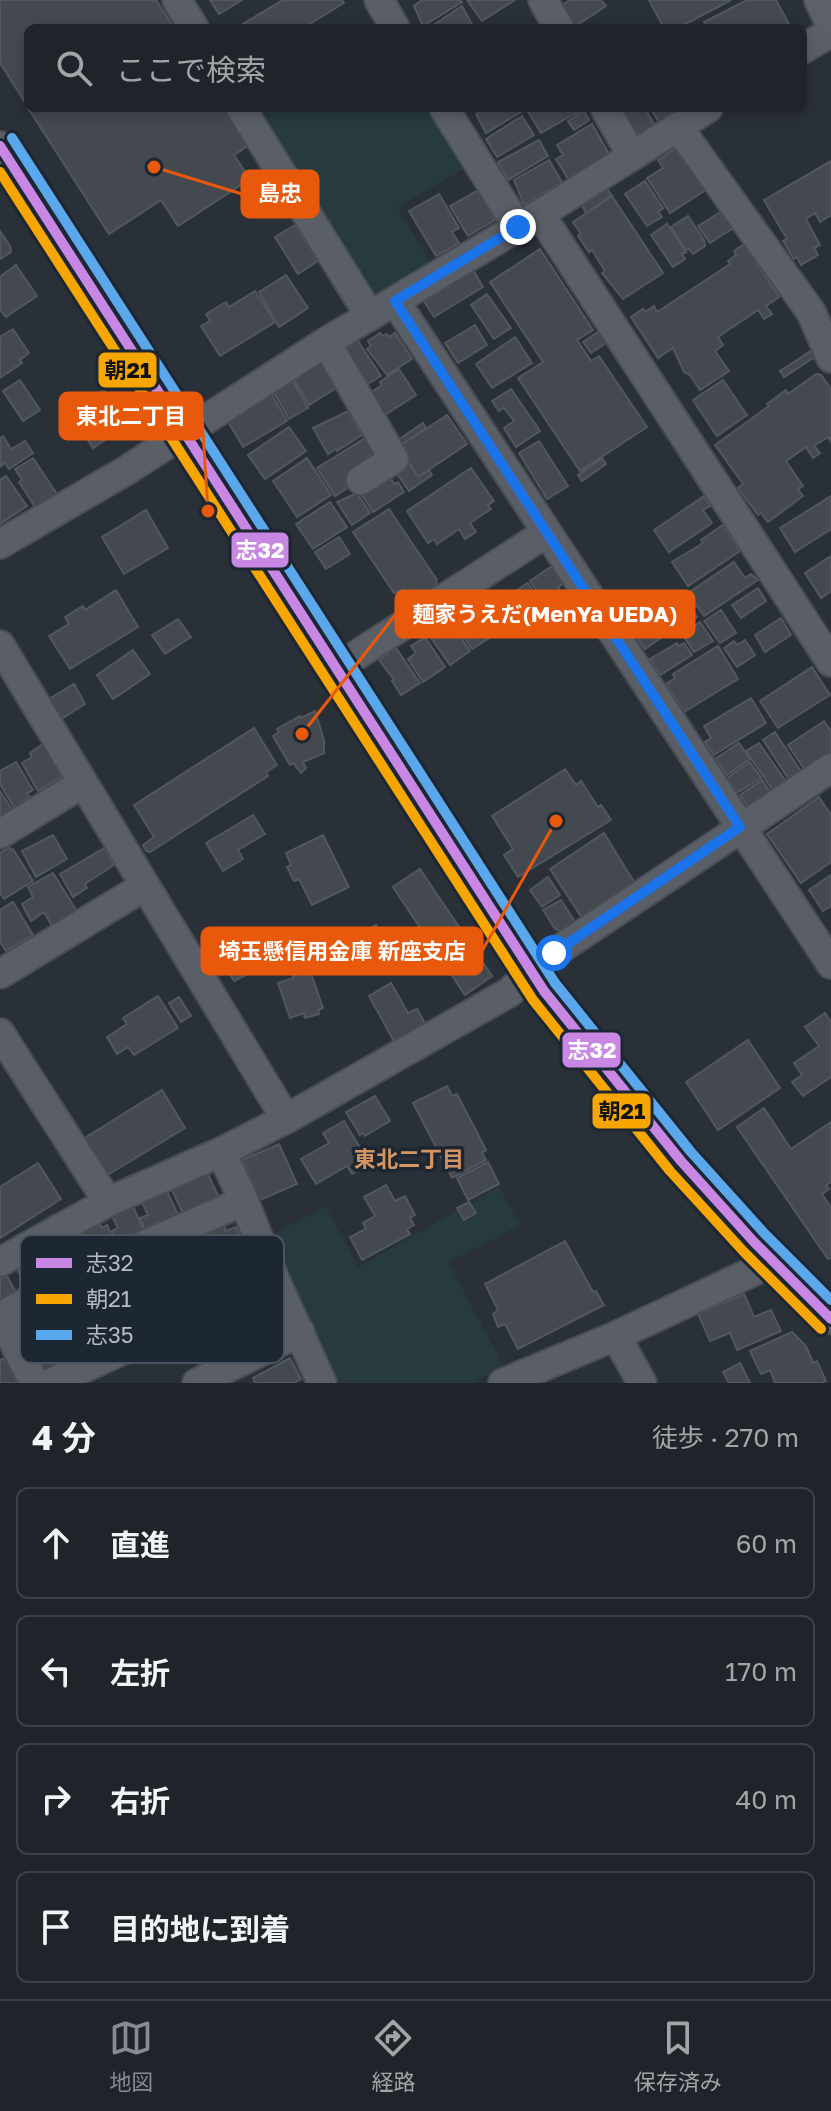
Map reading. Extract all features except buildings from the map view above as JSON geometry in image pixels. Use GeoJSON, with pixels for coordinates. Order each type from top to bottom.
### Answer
{"type":"FeatureCollection","features":[{"type":"Feature","properties":{"kind":"main road"},"geometry":{"type":"LineString","coordinates":[[823,0],[831,16]]}},
{"type":"Feature","properties":{"kind":"street"},"geometry":{"type":"LineString","coordinates":[[177,0],[192,24]]}},
{"type":"Feature","properties":{"kind":"street"},"geometry":{"type":"LineString","coordinates":[[379,0],[392,24]]}},
{"type":"Feature","properties":{"kind":"street"},"geometry":{"type":"LineString","coordinates":[[543,0],[557,24]]}},
{"type":"Feature","properties":{"kind":"street"},"geometry":{"type":"LineString","coordinates":[[807,47],[831,32]]}},
{"type":"Feature","properties":{"kind":"street"},"geometry":{"type":"LineString","coordinates":[[248,112],[370,316]]}},
{"type":"Feature","properties":{"kind":"street"},"geometry":{"type":"LineString","coordinates":[[447,112],[529,220],[831,662]]}},
{"type":"Feature","properties":{"kind":"street"},"geometry":{"type":"LineString","coordinates":[[607,112],[632,156]]}},
{"type":"Feature","properties":{"kind":"street"},"geometry":{"type":"LineString","coordinates":[[0,544],[127,470],[326,342],[702,112]]}},
{"type":"Feature","properties":{"kind":"street"},"geometry":{"type":"LineString","coordinates":[[678,127],[811,312],[831,358]]}},
{"type":"Feature","properties":{"kind":"street"},"geometry":{"type":"LineString","coordinates":[[0,146],[530,971],[705,1192],[831,1319]]}},
{"type":"Feature","properties":{"kind":"street"},"geometry":{"type":"LineString","coordinates":[[395,301],[831,964]]}},
{"type":"Feature","properties":{"kind":"street"},"geometry":{"type":"LineString","coordinates":[[326,342],[394,459],[361,480]]}},
{"type":"Feature","properties":{"kind":"street"},"geometry":{"type":"LineString","coordinates":[[335,669],[546,533]]}},
{"type":"Feature","properties":{"kind":"street"},"geometry":{"type":"LineString","coordinates":[[0,645],[286,1119]]}},
{"type":"Feature","properties":{"kind":"street"},"geometry":{"type":"LineString","coordinates":[[47,1235],[108,1202],[221,1152],[286,1119],[510,992],[530,971],[831,768]]}},
{"type":"Feature","properties":{"kind":"street"},"geometry":{"type":"LineString","coordinates":[[0,834],[83,783]]}},
{"type":"Feature","properties":{"kind":"street"},"geometry":{"type":"LineString","coordinates":[[0,974],[145,886]]}},
{"type":"Feature","properties":{"kind":"street"},"geometry":{"type":"LineString","coordinates":[[4,1047],[108,1202]]}},
{"type":"Feature","properties":{"kind":"street"},"geometry":{"type":"LineString","coordinates":[[221,1152],[257,1235]]}},
{"type":"Feature","properties":{"kind":"street"},"geometry":{"type":"LineString","coordinates":[[167,1235],[244,1201]]}},
{"type":"Feature","properties":{"kind":"street"},"geometry":{"type":"LineString","coordinates":[[58,1229],[60,1235]]}},
{"type":"Feature","properties":{"kind":"street"},"geometry":{"type":"LineString","coordinates":[[0,1262],[20,1251]]}},
{"type":"Feature","properties":{"kind":"street"},"geometry":{"type":"LineString","coordinates":[[503,1383],[616,1336],[773,1262]]}},
{"type":"Feature","properties":{"kind":"street"},"geometry":{"type":"LineString","coordinates":[[284,1299],[322,1383]]}},
{"type":"Feature","properties":{"kind":"street"},"geometry":{"type":"LineString","coordinates":[[20,1306],[1,1316],[20,1355]]}},
{"type":"Feature","properties":{"kind":"street"},"geometry":{"type":"LineString","coordinates":[[284,1340],[300,1332]]}},
{"type":"Feature","properties":{"kind":"street"},"geometry":{"type":"LineString","coordinates":[[616,1336],[642,1383]]}},
{"type":"Feature","properties":{"kind":"street"},"geometry":{"type":"LineString","coordinates":[[24,1363],[34,1383]]}},
{"type":"Feature","properties":{"kind":"street"},"geometry":{"type":"LineString","coordinates":[[51,1383],[94,1363]]}},
{"type":"Feature","properties":{"kind":"street"},"geometry":{"type":"LineString","coordinates":[[197,1383],[237,1363]]}},
{"type":"Feature","properties":{"kind":"green space"},"geometry":{"type":"Polygon","coordinates":[[[266,112],[431,112],[464,169],[397,207],[433,267],[381,299],[367,297],[259,116],[266,112]]]}},
{"type":"Feature","properties":{"kind":"green space"},"geometry":{"type":"Polygon","coordinates":[[[499,1187],[520,1225],[448,1262],[504,1367],[473,1383],[327,1383],[284,1269],[284,1235],[271,1235],[326,1207],[358,1267],[499,1187]]]}},
{"type":"Feature","properties":{"kind":"transit line","name":"志35"},"geometry":{"type":"LineString","coordinates":[[12,138],[555,983],[691,1152],[764,1233],[831,1300]]}},
{"type":"Feature","properties":{"kind":"transit line","name":"志32"},"geometry":{"type":"LineString","coordinates":[[0,146],[544,991],[681,1161],[754,1242],[831,1319]]}},
{"type":"Feature","properties":{"kind":"transit line","name":"朝21"},"geometry":{"type":"LineString","coordinates":[[0,172],[533,1000],[670,1171],[744,1252],[821,1329]]}},
{"type":"Feature","properties":{"kind":"place","name":"島忠"},"geometry":{"type":"Point","coordinates":[154,167]}},
{"type":"Feature","properties":{"kind":"place","name":"東北二丁目"},"geometry":{"type":"Point","coordinates":[208,511]}},
{"type":"Feature","properties":{"kind":"place","name":"麺家うえだ(MenYa UEDA)"},"geometry":{"type":"Point","coordinates":[302,734]}},
{"type":"Feature","properties":{"kind":"place","name":"埼玉懸信用金庫 新座支店"},"geometry":{"type":"Point","coordinates":[556,821]}},
{"type":"Feature","properties":{"kind":"district","name":"東北二丁目"},"geometry":{"type":"Point","coordinates":[409,1159]}},
{"type":"Feature","properties":{"kind":"route"},"geometry":{"type":"LineString","coordinates":[[518,227],[395,301],[740,827],[554,953]]}}]}
